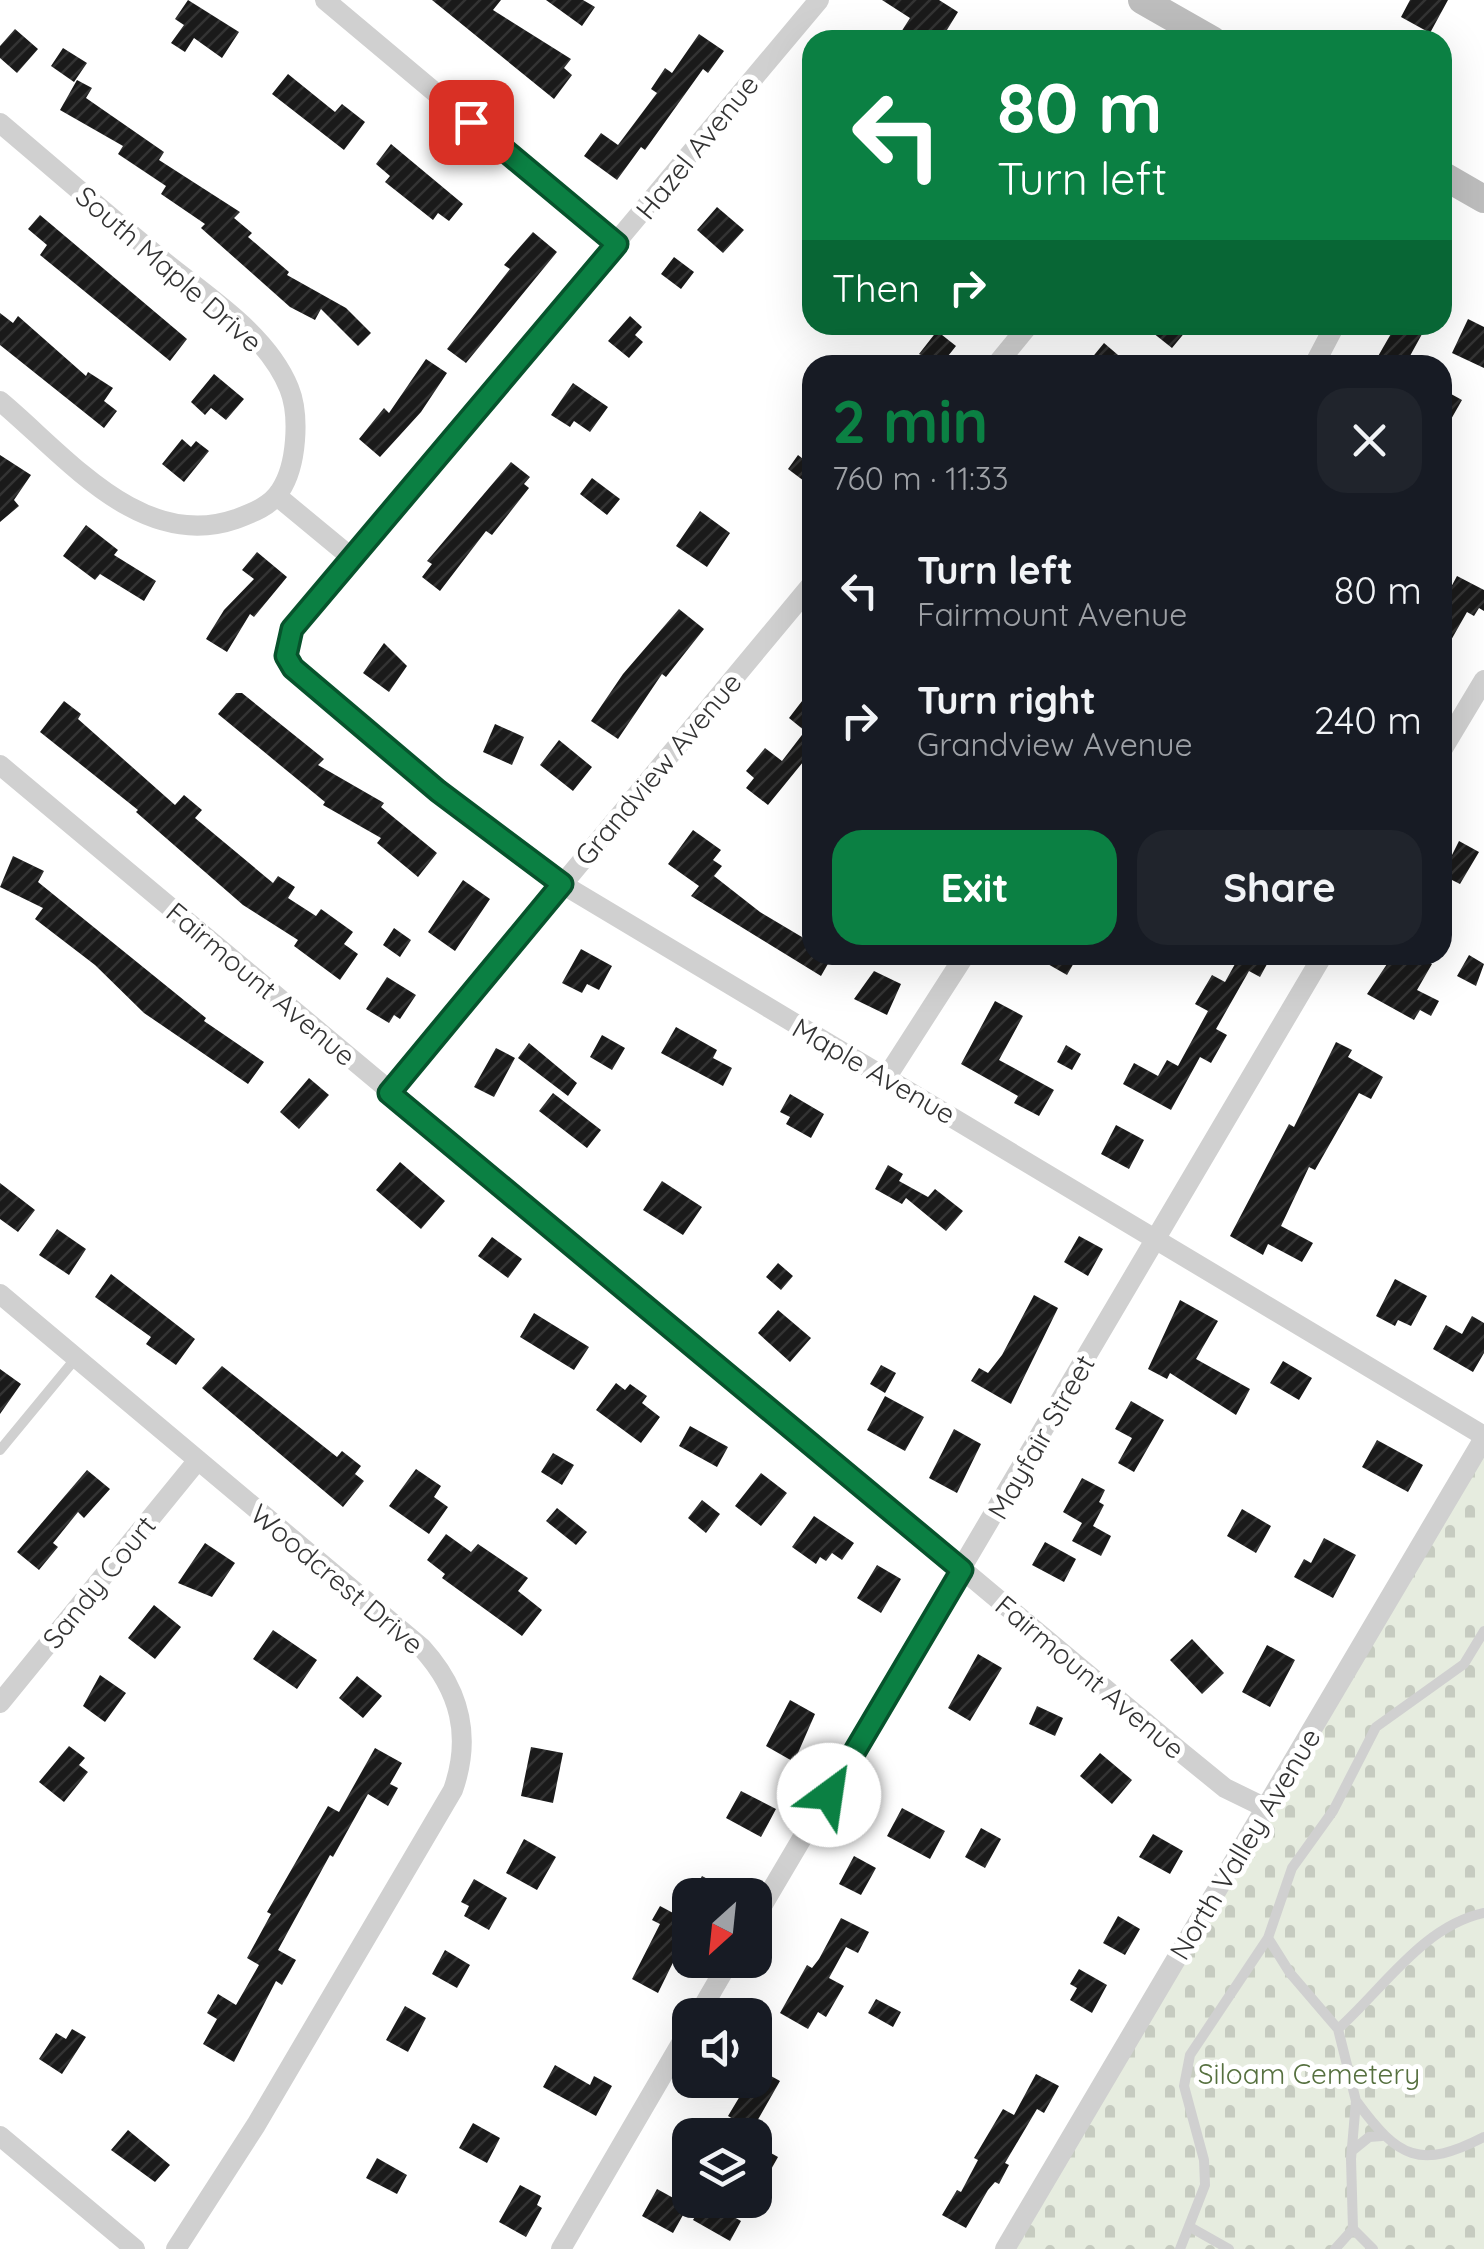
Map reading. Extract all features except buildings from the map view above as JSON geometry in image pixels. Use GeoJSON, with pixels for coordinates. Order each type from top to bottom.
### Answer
{"type":"FeatureCollection","features":[{"type":"Feature","properties":{"kind":"main road"},"geometry":{"type":"LineString","coordinates":[[1142,0],[1194,30]]}},
{"type":"Feature","properties":{"kind":"main road"},"geometry":{"type":"LineString","coordinates":[[1452,180],[1484,199]]}},
{"type":"Feature","properties":{"kind":"street"},"geometry":{"type":"LineString","coordinates":[[325,0],[617,244]]}},
{"type":"Feature","properties":{"kind":"street","name":"Hazel Avenue"},"geometry":{"type":"LineString","coordinates":[[292,667],[286,656],[288,636],[819,0]]}},
{"type":"Feature","properties":{"kind":"street","name":"South Maple Drive"},"geometry":{"type":"LineString","coordinates":[[0,123],[252,335],[278,369],[289,388],[294,428],[291,464],[277,496]]}},
{"type":"Feature","properties":{"kind":"street"},"geometry":{"type":"LineString","coordinates":[[1004,355],[1021,335]]}},
{"type":"Feature","properties":{"kind":"street"},"geometry":{"type":"LineString","coordinates":[[0,400],[109,493],[150,520],[188,528],[212,527],[264,506],[277,496],[352,558]]}},
{"type":"Feature","properties":{"kind":"street","name":"Grandview Avenue"},"geometry":{"type":"LineString","coordinates":[[389,1093],[802,596]]}},
{"type":"Feature","properties":{"kind":"street","name":"Maple Avenue"},"geometry":{"type":"LineString","coordinates":[[292,667],[438,791],[562,884],[1484,1437]]}},
{"type":"Feature","properties":{"kind":"street"},"geometry":{"type":"LineString","coordinates":[[1452,733],[1484,680]]}},
{"type":"Feature","properties":{"kind":"street","name":"Fairmount Avenue"},"geometry":{"type":"LineString","coordinates":[[0,765],[1225,1788],[1266,1808]]}},
{"type":"Feature","properties":{"kind":"street"},"geometry":{"type":"LineString","coordinates":[[886,1078],[958,965]]}},
{"type":"Feature","properties":{"kind":"street","name":"Mayfair Street"},"geometry":{"type":"LineString","coordinates":[[772,1889],[1317,965]]}},
{"type":"Feature","properties":{"kind":"street","name":"Woodcrest Drive"},"geometry":{"type":"LineString","coordinates":[[0,1294],[422,1648],[442,1671],[454,1695],[464,1752],[453,1790],[256,2125],[176,2249]]}},
{"type":"Feature","properties":{"kind":"street","name":"North Valley Avenue"},"geometry":{"type":"LineString","coordinates":[[1005,2249],[1484,1437]]}},
{"type":"Feature","properties":{"kind":"street","name":"Sandy Court"},"geometry":{"type":"LineString","coordinates":[[0,1703],[198,1460]]}},
{"type":"Feature","properties":{"kind":"street"},"geometry":{"type":"LineString","coordinates":[[561,2249],[672,2059]]}},
{"type":"Feature","properties":{"kind":"street"},"geometry":{"type":"LineString","coordinates":[[0,2136],[136,2249]]}},
{"type":"Feature","properties":{"kind":"lane"},"geometry":{"type":"LineString","coordinates":[[0,1450],[76,1358]]}},
{"type":"Feature","properties":{"kind":"lane"},"geometry":{"type":"LineString","coordinates":[[1180,2249],[1205,2185],[1204,2160],[1184,2086],[1190,2055],[1268,1938],[1292,1868],[1333,1812],[1376,1726],[1464,1664],[1484,1632]]}},
{"type":"Feature","properties":{"kind":"lane"},"geometry":{"type":"LineString","coordinates":[[1338,2028],[1423,1944],[1450,1925],[1484,1912]]}},
{"type":"Feature","properties":{"kind":"lane"},"geometry":{"type":"LineString","coordinates":[[1268,1938],[1290,1973],[1338,2028],[1356,2102],[1353,2229],[1335,2249]]}},
{"type":"Feature","properties":{"kind":"lane"},"geometry":{"type":"LineString","coordinates":[[1356,2102],[1382,2136],[1406,2153],[1427,2158],[1453,2153],[1484,2138]]}},
{"type":"Feature","properties":{"kind":"lane"},"geometry":{"type":"LineString","coordinates":[[1352,2152],[1369,2137],[1382,2136]]}},
{"type":"Feature","properties":{"kind":"lane"},"geometry":{"type":"LineString","coordinates":[[1190,2226],[1230,2249]]}},
{"type":"Feature","properties":{"kind":"lane"},"geometry":{"type":"LineString","coordinates":[[1353,2229],[1373,2249]]}},
{"type":"Feature","properties":{"kind":"green space","name":"Siloam Cemetery"},"geometry":{"type":"Polygon","coordinates":[[[1484,1425],[1484,2249],[1002,2249],[1484,1425]]]}},
{"type":"Feature","properties":{"kind":"route"},"geometry":{"type":"LineString","coordinates":[[471,122],[617,244],[292,629],[286,656],[293,668],[438,791],[526,862],[562,884],[389,1093],[962,1570],[829,1795]]}}]}
